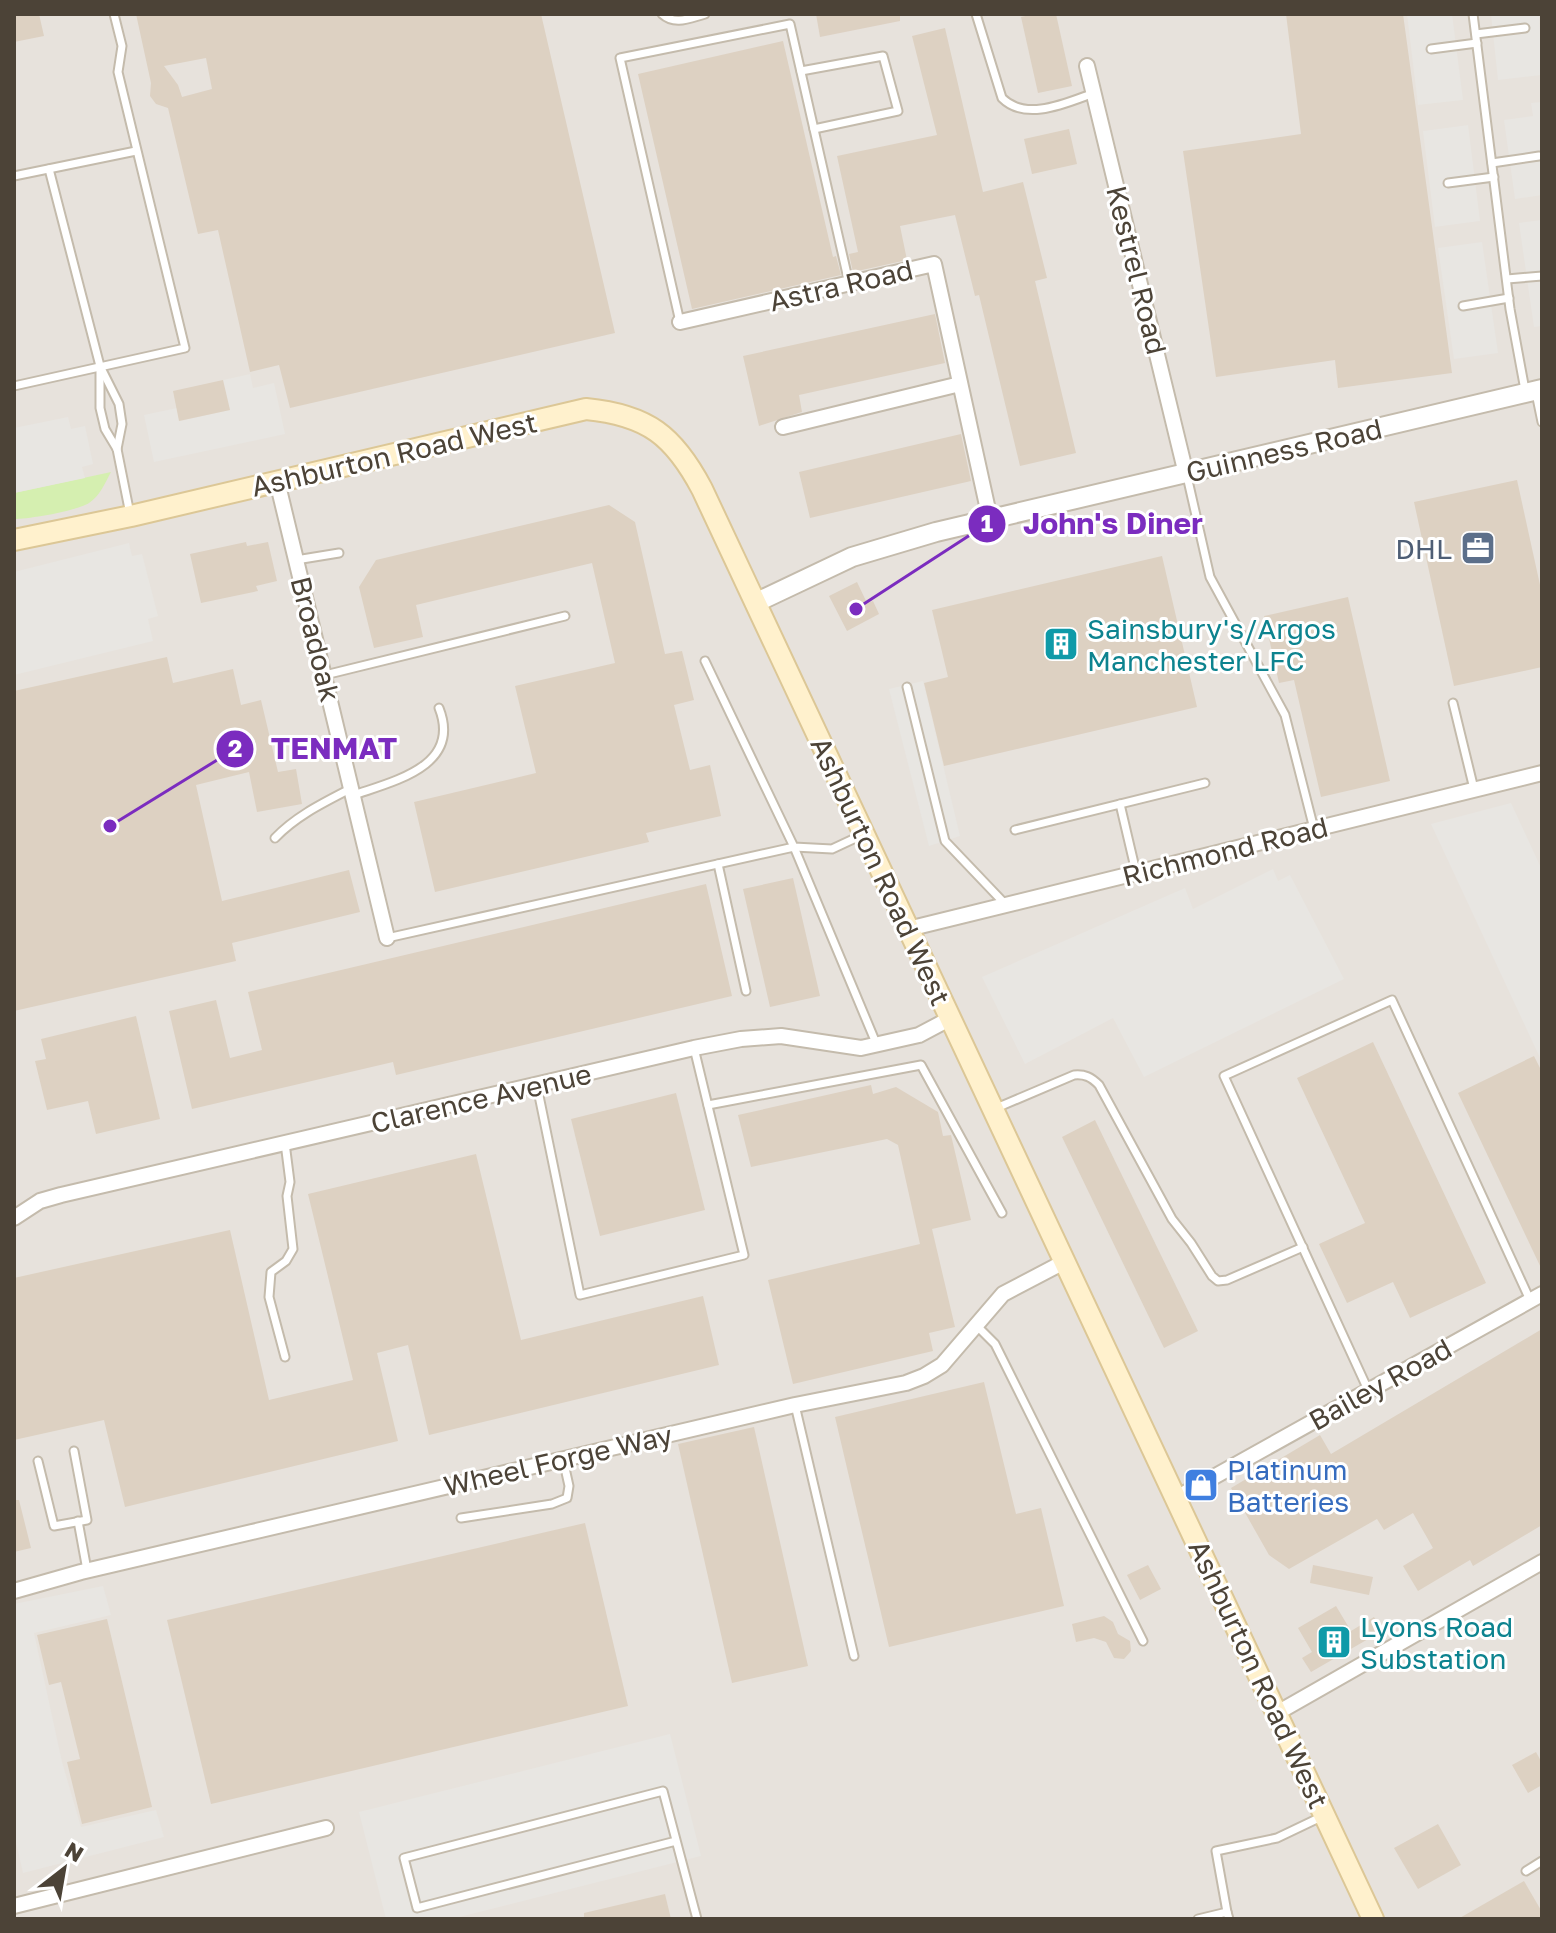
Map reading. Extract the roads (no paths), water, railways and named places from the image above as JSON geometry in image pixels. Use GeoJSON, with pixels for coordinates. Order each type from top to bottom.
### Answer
{"type":"FeatureCollection","features":[{"type":"Feature","properties":{"kind":"main road","name":"Ashburton Road West"},"geometry":{"type":"LineString","coordinates":[[14,540],[131,516],[586,409],[634,419],[672,442],[687,461],[755,603],[1373,1919]]}},
{"type":"Feature","properties":{"kind":"street","name":"Kestrel Road"},"geometry":{"type":"LineString","coordinates":[[1087,66],[1186,474]]}},
{"type":"Feature","properties":{"kind":"street","name":"Astra Road"},"geometry":{"type":"LineString","coordinates":[[680,322],[934,264],[990,519]]}},
{"type":"Feature","properties":{"kind":"street"},"geometry":{"type":"LineString","coordinates":[[783,427],[960,384]]}},
{"type":"Feature","properties":{"kind":"street","name":"Guinness Road"},"geometry":{"type":"LineString","coordinates":[[755,603],[852,557],[936,532],[1534,391]]}},
{"type":"Feature","properties":{"kind":"street","name":"Broadoak"},"geometry":{"type":"LineString","coordinates":[[277,481],[387,938]]}},
{"type":"Feature","properties":{"kind":"street","name":"Richmond Road"},"geometry":{"type":"LineString","coordinates":[[908,929],[1542,773]]}},
{"type":"Feature","properties":{"kind":"street","name":"Clarence Avenue"},"geometry":{"type":"LineString","coordinates":[[14,1218],[40,1201],[61,1195],[694,1048],[741,1039],[781,1036],[861,1048],[919,1035],[951,1018]]}},
{"type":"Feature","properties":{"kind":"street","name":"Wheel Forge Way"},"geometry":{"type":"LineString","coordinates":[[14,1591],[87,1570],[563,1459],[795,1405],[906,1383],[942,1365],[1003,1294],[1064,1262]]}},
{"type":"Feature","properties":{"kind":"street","name":"Bailey Road"},"geometry":{"type":"LineString","coordinates":[[1176,1498],[1536,1297]]}},
{"type":"Feature","properties":{"kind":"street"},"geometry":{"type":"LineString","coordinates":[[1277,1713],[1542,1562]]}},
{"type":"Feature","properties":{"kind":"street"},"geometry":{"type":"LineString","coordinates":[[14,1906],[326,1828]]}},
{"type":"Feature","properties":{"kind":"lane"},"geometry":{"type":"LineString","coordinates":[[14,386],[185,348],[118,72],[122,46],[114,14]]}},
{"type":"Feature","properties":{"kind":"lane"},"geometry":{"type":"LineString","coordinates":[[662,14],[667,19],[678,21],[705,14]]}},
{"type":"Feature","properties":{"kind":"lane"},"geometry":{"type":"LineString","coordinates":[[976,14],[1002,98],[1011,106],[1037,110],[1094,93]]}},
{"type":"Feature","properties":{"kind":"lane"},"geometry":{"type":"LineString","coordinates":[[1473,14],[1509,298],[1542,422]]}},
{"type":"Feature","properties":{"kind":"lane"},"geometry":{"type":"LineString","coordinates":[[680,322],[620,58],[790,24],[849,283]]}},
{"type":"Feature","properties":{"kind":"lane"},"geometry":{"type":"LineString","coordinates":[[1431,49],[1525,28]]}},
{"type":"Feature","properties":{"kind":"lane"},"geometry":{"type":"LineString","coordinates":[[801,71],[883,56],[898,111],[814,129]]}},
{"type":"Feature","properties":{"kind":"lane"},"geometry":{"type":"LineString","coordinates":[[14,176],[136,151]]}},
{"type":"Feature","properties":{"kind":"lane"},"geometry":{"type":"LineString","coordinates":[[1492,163],[1539,156]]}},
{"type":"Feature","properties":{"kind":"lane"},"geometry":{"type":"LineString","coordinates":[[49,169],[100,366],[119,404],[122,424],[117,449]]}},
{"type":"Feature","properties":{"kind":"lane"},"geometry":{"type":"LineString","coordinates":[[1448,183],[1494,177]]}},
{"type":"Feature","properties":{"kind":"lane"},"geometry":{"type":"LineString","coordinates":[[1507,279],[1542,276]]}},
{"type":"Feature","properties":{"kind":"lane"},"geometry":{"type":"LineString","coordinates":[[1463,306],[1509,298]]}},
{"type":"Feature","properties":{"kind":"lane"},"geometry":{"type":"LineString","coordinates":[[100,366],[100,408],[105,429],[117,449],[131,516]]}},
{"type":"Feature","properties":{"kind":"lane"},"geometry":{"type":"LineString","coordinates":[[1186,474],[1210,577],[1285,715],[1314,829]]}},
{"type":"Feature","properties":{"kind":"lane"},"geometry":{"type":"LineString","coordinates":[[296,560],[339,553]]}},
{"type":"Feature","properties":{"kind":"lane"},"geometry":{"type":"LineString","coordinates":[[325,675],[565,616]]}},
{"type":"Feature","properties":{"kind":"lane"},"geometry":{"type":"LineString","coordinates":[[705,661],[794,847],[876,1043]]}},
{"type":"Feature","properties":{"kind":"lane"},"geometry":{"type":"LineString","coordinates":[[907,687],[945,841],[1006,905]]}},
{"type":"Feature","properties":{"kind":"lane"},"geometry":{"type":"LineString","coordinates":[[1453,703],[1474,789]]}},
{"type":"Feature","properties":{"kind":"lane"},"geometry":{"type":"LineString","coordinates":[[275,838],[287,825],[308,812],[353,792],[417,772],[438,751],[445,723],[439,708]]}},
{"type":"Feature","properties":{"kind":"lane"},"geometry":{"type":"LineString","coordinates":[[1015,830],[1205,783]]}},
{"type":"Feature","properties":{"kind":"lane"},"geometry":{"type":"LineString","coordinates":[[1120,804],[1136,872]]}},
{"type":"Feature","properties":{"kind":"lane"},"geometry":{"type":"LineString","coordinates":[[387,938],[794,847],[832,849],[862,834]]}},
{"type":"Feature","properties":{"kind":"lane"},"geometry":{"type":"LineString","coordinates":[[718,864],[746,991]]}},
{"type":"Feature","properties":{"kind":"lane"},"geometry":{"type":"LineString","coordinates":[[1369,1392],[1224,1076],[1392,1000],[1536,1297]]}},
{"type":"Feature","properties":{"kind":"lane"},"geometry":{"type":"LineString","coordinates":[[537,1086],[580,1295],[744,1255],[694,1048]]}},
{"type":"Feature","properties":{"kind":"lane"},"geometry":{"type":"LineString","coordinates":[[708,1105],[921,1065],[1002,1213]]}},
{"type":"Feature","properties":{"kind":"lane"},"geometry":{"type":"LineString","coordinates":[[993,1110],[1074,1075],[1083,1074],[1099,1085],[1172,1219],[1218,1281],[1227,1280],[1303,1247]]}},
{"type":"Feature","properties":{"kind":"lane"},"geometry":{"type":"LineString","coordinates":[[285,1143],[293,1249],[286,1261],[271,1272],[269,1297],[285,1357]]}},
{"type":"Feature","properties":{"kind":"lane"},"geometry":{"type":"LineString","coordinates":[[976,1325],[995,1344],[1143,1641]]}},
{"type":"Feature","properties":{"kind":"lane"},"geometry":{"type":"LineString","coordinates":[[795,1405],[854,1656]]}},
{"type":"Feature","properties":{"kind":"lane"},"geometry":{"type":"LineString","coordinates":[[38,1461],[54,1526],[87,1520],[74,1451]]}},
{"type":"Feature","properties":{"kind":"lane"},"geometry":{"type":"LineString","coordinates":[[461,1518],[552,1504],[567,1498],[569,1486],[563,1459]]}},
{"type":"Feature","properties":{"kind":"lane"},"geometry":{"type":"LineString","coordinates":[[78,1521],[87,1570]]}},
{"type":"Feature","properties":{"kind":"lane"},"geometry":{"type":"LineString","coordinates":[[676,1841],[417,1908],[404,1858],[663,1791],[697,1919]]}},
{"type":"Feature","properties":{"kind":"lane"},"geometry":{"type":"LineString","coordinates":[[1198,1919],[1228,1916],[1216,1851],[1277,1838],[1325,1815]]}},
{"type":"Feature","properties":{"kind":"lane"},"geometry":{"type":"LineString","coordinates":[[1526,1871],[1542,1861]]}},
{"type":"Feature","properties":{"kind":"place","name":"DHL"},"geometry":{"type":"Point","coordinates":[1478,548]}},
{"type":"Feature","properties":{"kind":"place","name":"John's Diner"},"geometry":{"type":"Point","coordinates":[856,609]}},
{"type":"Feature","properties":{"kind":"place","name":"Sainsbury's/Argos Manchester LFC"},"geometry":{"type":"Point","coordinates":[1061,644]}},
{"type":"Feature","properties":{"kind":"place","name":"TENMAT"},"geometry":{"type":"Point","coordinates":[110,826]}},
{"type":"Feature","properties":{"kind":"place","name":"Platinum Batteries"},"geometry":{"type":"Point","coordinates":[1201,1485]}},
{"type":"Feature","properties":{"kind":"place","name":"Lyons Road Substation"},"geometry":{"type":"Point","coordinates":[1334,1642]}}]}
